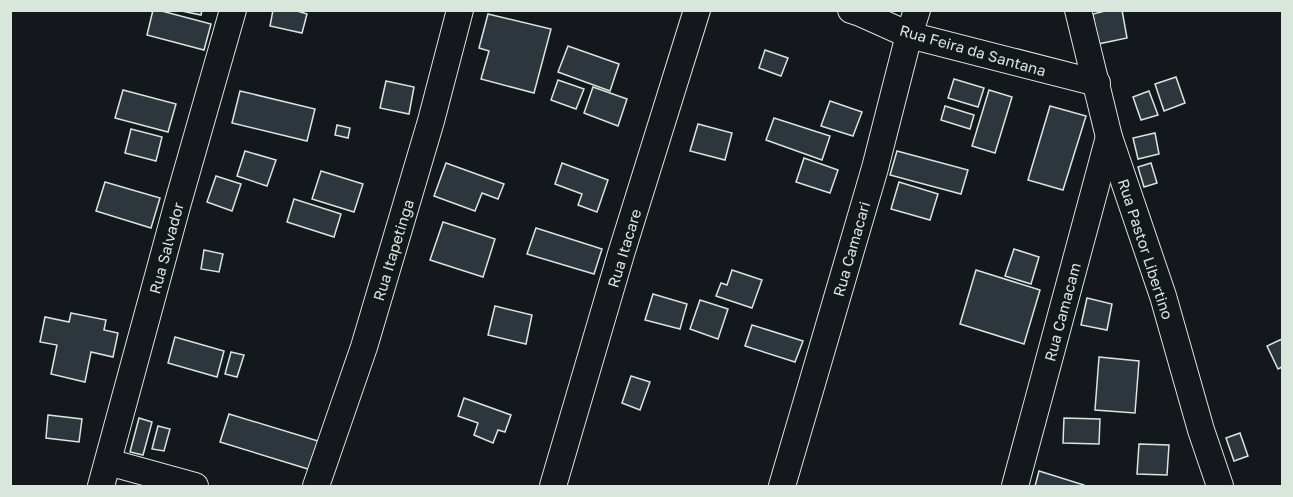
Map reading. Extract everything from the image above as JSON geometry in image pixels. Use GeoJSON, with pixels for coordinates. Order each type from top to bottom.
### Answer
{"type":"FeatureCollection","features":[{"type":"Feature","properties":{"kind":"street","name":"Rua Salvador"},"geometry":{"type":"LineString","coordinates":[[105,474],[233,10]]}},
{"type":"Feature","properties":{"kind":"street","name":"Rua Itapetinga"},"geometry":{"type":"LineString","coordinates":[[316,486],[364,347],[431,121],[460,10]]}},
{"type":"Feature","properties":{"kind":"street","name":"Rua Itacare"},"geometry":{"type":"LineString","coordinates":[[553,486],[621,254],[697,10]]}},
{"type":"Feature","properties":{"kind":"street","name":"Rua Feira da Santana"},"geometry":{"type":"LineString","coordinates":[[851,10],[913,22],[1097,83]]}},
{"type":"Feature","properties":{"kind":"street","name":"Rua Pastor Libertino"},"geometry":{"type":"LineString","coordinates":[[1078,10],[1109,137],[1163,296],[1201,430],[1220,486]]}},
{"type":"Feature","properties":{"kind":"street","name":"Rua Camacari"},"geometry":{"type":"LineString","coordinates":[[782,486],[875,168],[913,22]]}},
{"type":"Feature","properties":{"kind":"street","name":"Rua Camacam"},"geometry":{"type":"LineString","coordinates":[[1015,486],[1109,137]]}},
{"type":"Feature","properties":{"kind":"street"},"geometry":{"type":"LineString","coordinates":[[105,474],[195,486]]}},
{"type":"Feature","properties":{"kind":"building"},"geometry":{"type":"Polygon","coordinates":[[[153,10],[211,24],[204,50],[147,35],[153,10]]]}},
{"type":"Feature","properties":{"kind":"building"},"geometry":{"type":"Polygon","coordinates":[[[177,10],[202,10],[201,15],[177,10]]]}},
{"type":"Feature","properties":{"kind":"building"},"geometry":{"type":"Polygon","coordinates":[[[273,10],[294,10],[307,14],[302,33],[270,26],[273,10]]]}},
{"type":"Feature","properties":{"kind":"building"},"geometry":{"type":"Polygon","coordinates":[[[1122,10],[1127,38],[1098,44],[1093,14],[1122,10]]]}},
{"type":"Feature","properties":{"kind":"building"},"geometry":{"type":"Polygon","coordinates":[[[488,14],[551,29],[534,93],[481,79],[489,51],[479,48],[488,14]]]}},
{"type":"Feature","properties":{"kind":"building"},"geometry":{"type":"Polygon","coordinates":[[[568,46],[619,64],[610,91],[558,72],[568,46]]]}},
{"type":"Feature","properties":{"kind":"building"},"geometry":{"type":"Polygon","coordinates":[[[765,50],[788,58],[781,76],[759,68],[765,50]]]}},
{"type":"Feature","properties":{"kind":"building"},"geometry":{"type":"Polygon","coordinates":[[[1176,77],[1185,103],[1164,111],[1155,84],[1176,77]]]}},
{"type":"Feature","properties":{"kind":"building"},"geometry":{"type":"Polygon","coordinates":[[[954,79],[984,88],[978,107],[948,98],[954,79]]]}},
{"type":"Feature","properties":{"kind":"building"},"geometry":{"type":"Polygon","coordinates":[[[558,80],[584,89],[576,109],[551,100],[558,80]]]}},
{"type":"Feature","properties":{"kind":"building"},"geometry":{"type":"Polygon","coordinates":[[[386,81],[414,87],[409,114],[380,108],[386,81]]]}},
{"type":"Feature","properties":{"kind":"building"},"geometry":{"type":"Polygon","coordinates":[[[593,87],[627,99],[618,126],[584,113],[593,87]]]}},
{"type":"Feature","properties":{"kind":"building"},"geometry":{"type":"Polygon","coordinates":[[[123,90],[176,104],[168,132],[115,118],[123,90]]]}},
{"type":"Feature","properties":{"kind":"building"},"geometry":{"type":"Polygon","coordinates":[[[989,90],[1012,97],[995,153],[972,146],[989,90]]]}},
{"type":"Feature","properties":{"kind":"building"},"geometry":{"type":"Polygon","coordinates":[[[240,91],[315,109],[307,141],[232,123],[240,91]]]}},
{"type":"Feature","properties":{"kind":"building"},"geometry":{"type":"Polygon","coordinates":[[[1149,91],[1158,115],[1141,120],[1133,97],[1149,91]]]}},
{"type":"Feature","properties":{"kind":"building"},"geometry":{"type":"Polygon","coordinates":[[[830,101],[862,112],[853,136],[821,126],[830,101]]]}},
{"type":"Feature","properties":{"kind":"building"},"geometry":{"type":"Polygon","coordinates":[[[945,106],[974,115],[970,129],[941,120],[945,106]]]}},
{"type":"Feature","properties":{"kind":"building"},"geometry":{"type":"Polygon","coordinates":[[[1050,106],[1086,116],[1063,190],[1028,180],[1050,106]]]}},
{"type":"Feature","properties":{"kind":"building"},"geometry":{"type":"Polygon","coordinates":[[[774,118],[830,136],[822,160],[766,140],[774,118]]]}},
{"type":"Feature","properties":{"kind":"building"},"geometry":{"type":"Polygon","coordinates":[[[698,124],[732,133],[725,160],[690,151],[698,124]]]}},
{"type":"Feature","properties":{"kind":"building"},"geometry":{"type":"Polygon","coordinates":[[[337,125],[350,128],[348,138],[335,135],[337,125]]]}},
{"type":"Feature","properties":{"kind":"building"},"geometry":{"type":"Polygon","coordinates":[[[131,129],[162,137],[156,161],[125,153],[131,129]]]}},
{"type":"Feature","properties":{"kind":"building"},"geometry":{"type":"Polygon","coordinates":[[[1155,133],[1159,154],[1138,159],[1133,138],[1155,133]]]}},
{"type":"Feature","properties":{"kind":"building"},"geometry":{"type":"Polygon","coordinates":[[[245,151],[276,160],[267,186],[237,176],[245,151]]]}},
{"type":"Feature","properties":{"kind":"building"},"geometry":{"type":"Polygon","coordinates":[[[897,151],[968,170],[961,194],[890,175],[897,151]]]}},
{"type":"Feature","properties":{"kind":"building"},"geometry":{"type":"Polygon","coordinates":[[[804,158],[838,170],[830,193],[796,182],[804,158]]]}},
{"type":"Feature","properties":{"kind":"building"},"geometry":{"type":"Polygon","coordinates":[[[446,163],[504,184],[498,199],[482,193],[475,211],[434,196],[446,163]]]}},
{"type":"Feature","properties":{"kind":"building"},"geometry":{"type":"Polygon","coordinates":[[[562,163],[608,180],[597,212],[578,205],[582,194],[555,184],[562,163]]]}},
{"type":"Feature","properties":{"kind":"building"},"geometry":{"type":"Polygon","coordinates":[[[1151,163],[1157,183],[1144,187],[1138,167],[1151,163]]]}},
{"type":"Feature","properties":{"kind":"building"},"geometry":{"type":"Polygon","coordinates":[[[321,171],[363,184],[354,212],[312,199],[321,171]]]}},
{"type":"Feature","properties":{"kind":"building"},"geometry":{"type":"Polygon","coordinates":[[[216,176],[241,184],[232,211],[207,202],[216,176]]]}},
{"type":"Feature","properties":{"kind":"building"},"geometry":{"type":"Polygon","coordinates":[[[105,182],[160,198],[151,228],[96,211],[105,182]]]}},
{"type":"Feature","properties":{"kind":"building"},"geometry":{"type":"Polygon","coordinates":[[[899,182],[938,194],[930,220],[891,209],[899,182]]]}},
{"type":"Feature","properties":{"kind":"building"},"geometry":{"type":"Polygon","coordinates":[[[294,199],[341,214],[334,237],[287,222],[294,199]]]}},
{"type":"Feature","properties":{"kind":"building"},"geometry":{"type":"Polygon","coordinates":[[[443,222],[495,239],[483,277],[430,260],[443,222]]]}},
{"type":"Feature","properties":{"kind":"building"},"geometry":{"type":"Polygon","coordinates":[[[536,228],[602,249],[594,274],[527,254],[536,228]]]}},
{"type":"Feature","properties":{"kind":"building"},"geometry":{"type":"Polygon","coordinates":[[[1014,249],[1039,257],[1031,284],[1005,276],[1014,249]]]}},
{"type":"Feature","properties":{"kind":"building"},"geometry":{"type":"Polygon","coordinates":[[[204,250],[223,254],[219,272],[201,269],[204,250]]]}},
{"type":"Feature","properties":{"kind":"building"},"geometry":{"type":"Polygon","coordinates":[[[732,270],[762,280],[752,308],[716,296],[721,283],[727,285],[732,270]]]}},
{"type":"Feature","properties":{"kind":"building"},"geometry":{"type":"Polygon","coordinates":[[[976,270],[1040,290],[1024,344],[960,324],[976,270]]]}},
{"type":"Feature","properties":{"kind":"building"},"geometry":{"type":"Polygon","coordinates":[[[653,294],[687,304],[680,329],[645,320],[653,294]]]}},
{"type":"Feature","properties":{"kind":"building"},"geometry":{"type":"Polygon","coordinates":[[[1087,298],[1112,304],[1107,330],[1081,325],[1087,298]]]}},
{"type":"Feature","properties":{"kind":"building"},"geometry":{"type":"Polygon","coordinates":[[[700,300],[728,309],[718,339],[690,329],[700,300]]]}},
{"type":"Feature","properties":{"kind":"building"},"geometry":{"type":"Polygon","coordinates":[[[495,306],[532,315],[526,344],[488,335],[495,306]]]}},
{"type":"Feature","properties":{"kind":"building"},"geometry":{"type":"Polygon","coordinates":[[[71,313],[106,320],[104,330],[118,333],[113,357],[91,352],[85,382],[51,374],[57,345],[40,342],[45,317],[69,322],[71,313]]]}},
{"type":"Feature","properties":{"kind":"building"},"geometry":{"type":"Polygon","coordinates":[[[752,325],[803,341],[795,362],[745,346],[752,325]]]}},
{"type":"Feature","properties":{"kind":"building"},"geometry":{"type":"Polygon","coordinates":[[[175,337],[224,351],[217,377],[168,363],[175,337]]]}},
{"type":"Feature","properties":{"kind":"building"},"geometry":{"type":"Polygon","coordinates":[[[1282,339],[1282,367],[1278,369],[1267,346],[1282,339]]]}},
{"type":"Feature","properties":{"kind":"building"},"geometry":{"type":"Polygon","coordinates":[[[231,352],[244,355],[237,377],[225,374],[231,352]]]}},
{"type":"Feature","properties":{"kind":"building"},"geometry":{"type":"Polygon","coordinates":[[[1099,357],[1139,361],[1135,413],[1095,410],[1099,357]]]}},
{"type":"Feature","properties":{"kind":"building"},"geometry":{"type":"Polygon","coordinates":[[[631,376],[650,382],[640,410],[622,403],[631,376]]]}},
{"type":"Feature","properties":{"kind":"building"},"geometry":{"type":"Polygon","coordinates":[[[464,398],[511,415],[505,432],[498,430],[493,443],[474,435],[478,423],[458,416],[464,398]]]}},
{"type":"Feature","properties":{"kind":"building"},"geometry":{"type":"Polygon","coordinates":[[[229,414],[318,441],[308,469],[220,442],[229,414]]]}},
{"type":"Feature","properties":{"kind":"building"},"geometry":{"type":"Polygon","coordinates":[[[48,415],[82,419],[79,442],[46,438],[48,415]]]}},
{"type":"Feature","properties":{"kind":"building"},"geometry":{"type":"Polygon","coordinates":[[[139,418],[152,422],[143,455],[130,452],[139,418]]]}},
{"type":"Feature","properties":{"kind":"building"},"geometry":{"type":"Polygon","coordinates":[[[1064,418],[1100,419],[1099,444],[1063,443],[1064,418]]]}},
{"type":"Feature","properties":{"kind":"building"},"geometry":{"type":"Polygon","coordinates":[[[158,426],[170,429],[164,451],[152,449],[158,426]]]}},
{"type":"Feature","properties":{"kind":"building"},"geometry":{"type":"Polygon","coordinates":[[[1240,433],[1248,456],[1234,461],[1226,438],[1240,433]]]}},
{"type":"Feature","properties":{"kind":"building"},"geometry":{"type":"Polygon","coordinates":[[[1139,444],[1169,445],[1167,475],[1137,474],[1139,444]]]}},
{"type":"Feature","properties":{"kind":"building"},"geometry":{"type":"Polygon","coordinates":[[[1039,471],[1084,485],[1084,486],[1035,486],[1039,471]]]}}]}
